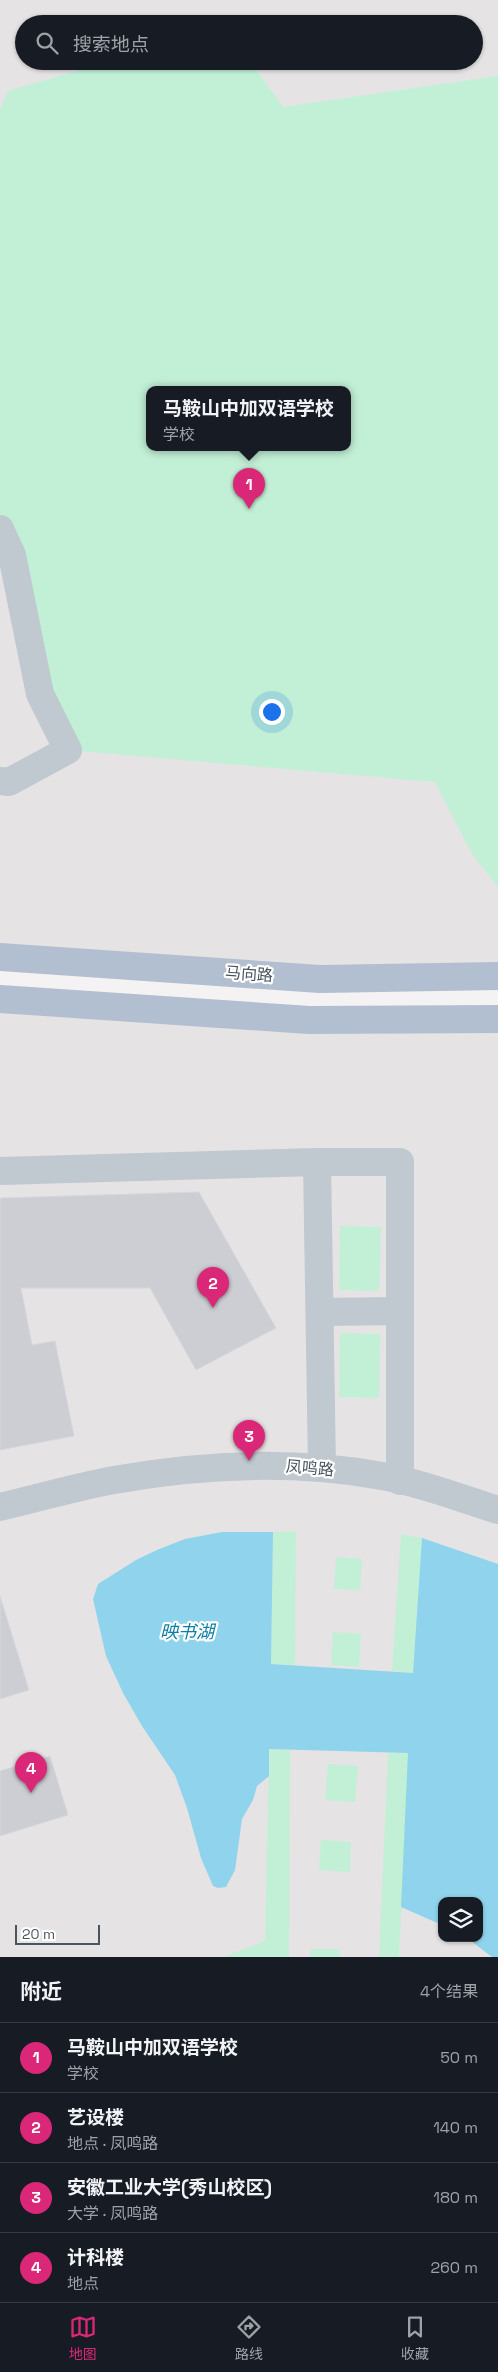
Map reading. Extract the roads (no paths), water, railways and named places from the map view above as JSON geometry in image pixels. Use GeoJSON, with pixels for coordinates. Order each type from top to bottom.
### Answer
{"type":"FeatureCollection","features":[{"type":"Feature","properties":{"kind":"main road","name":"马向路"},"geometry":{"type":"LineString","coordinates":[[0,957],[320,979],[498,976]]}},
{"type":"Feature","properties":{"kind":"main road"},"geometry":{"type":"LineString","coordinates":[[0,998],[309,1020],[498,1019]]}},
{"type":"Feature","properties":{"kind":"street"},"geometry":{"type":"LineString","coordinates":[[0,529],[12,555],[40,694],[68,750],[9,782],[0,780]]}},
{"type":"Feature","properties":{"kind":"street"},"geometry":{"type":"LineString","coordinates":[[317,1162],[322,1468]]}},
{"type":"Feature","properties":{"kind":"street"},"geometry":{"type":"LineString","coordinates":[[0,1171],[317,1162],[400,1162],[400,1481]]}},
{"type":"Feature","properties":{"kind":"street"},"geometry":{"type":"LineString","coordinates":[[320,1312],[400,1311]]}},
{"type":"Feature","properties":{"kind":"street","name":"凤鸣路"},"geometry":{"type":"LineString","coordinates":[[0,1507],[113,1480],[191,1468],[273,1465],[322,1468],[383,1476],[498,1510]]}},
{"type":"Feature","properties":{"kind":"water","name":"映书湖"},"geometry":{"type":"Polygon","coordinates":[[[222,1532],[273,1532],[271,1664],[413,1673],[422,1538],[498,1564],[498,1957],[492,1957],[472,1942],[483,1942],[483,1897],[438,1897],[438,1923],[401,1907],[408,1753],[269,1749],[269,1776],[257,1786],[253,1800],[242,1819],[235,1870],[226,1887],[218,1888],[213,1886],[201,1858],[187,1808],[175,1775],[142,1726],[123,1693],[106,1656],[93,1599],[98,1584],[136,1560],[185,1539],[222,1532]]]}},
{"type":"Feature","properties":{"kind":"place","name":"马鞍山中加双语学校"},"geometry":{"type":"Point","coordinates":[249,509]}},
{"type":"Feature","properties":{"kind":"place","name":"艺设楼"},"geometry":{"type":"Point","coordinates":[213,1308]}},
{"type":"Feature","properties":{"kind":"place","name":"安徽工业大学(秀山校区)"},"geometry":{"type":"Point","coordinates":[249,1461]}},
{"type":"Feature","properties":{"kind":"place","name":"计科楼"},"geometry":{"type":"Point","coordinates":[31,1793]}}]}
